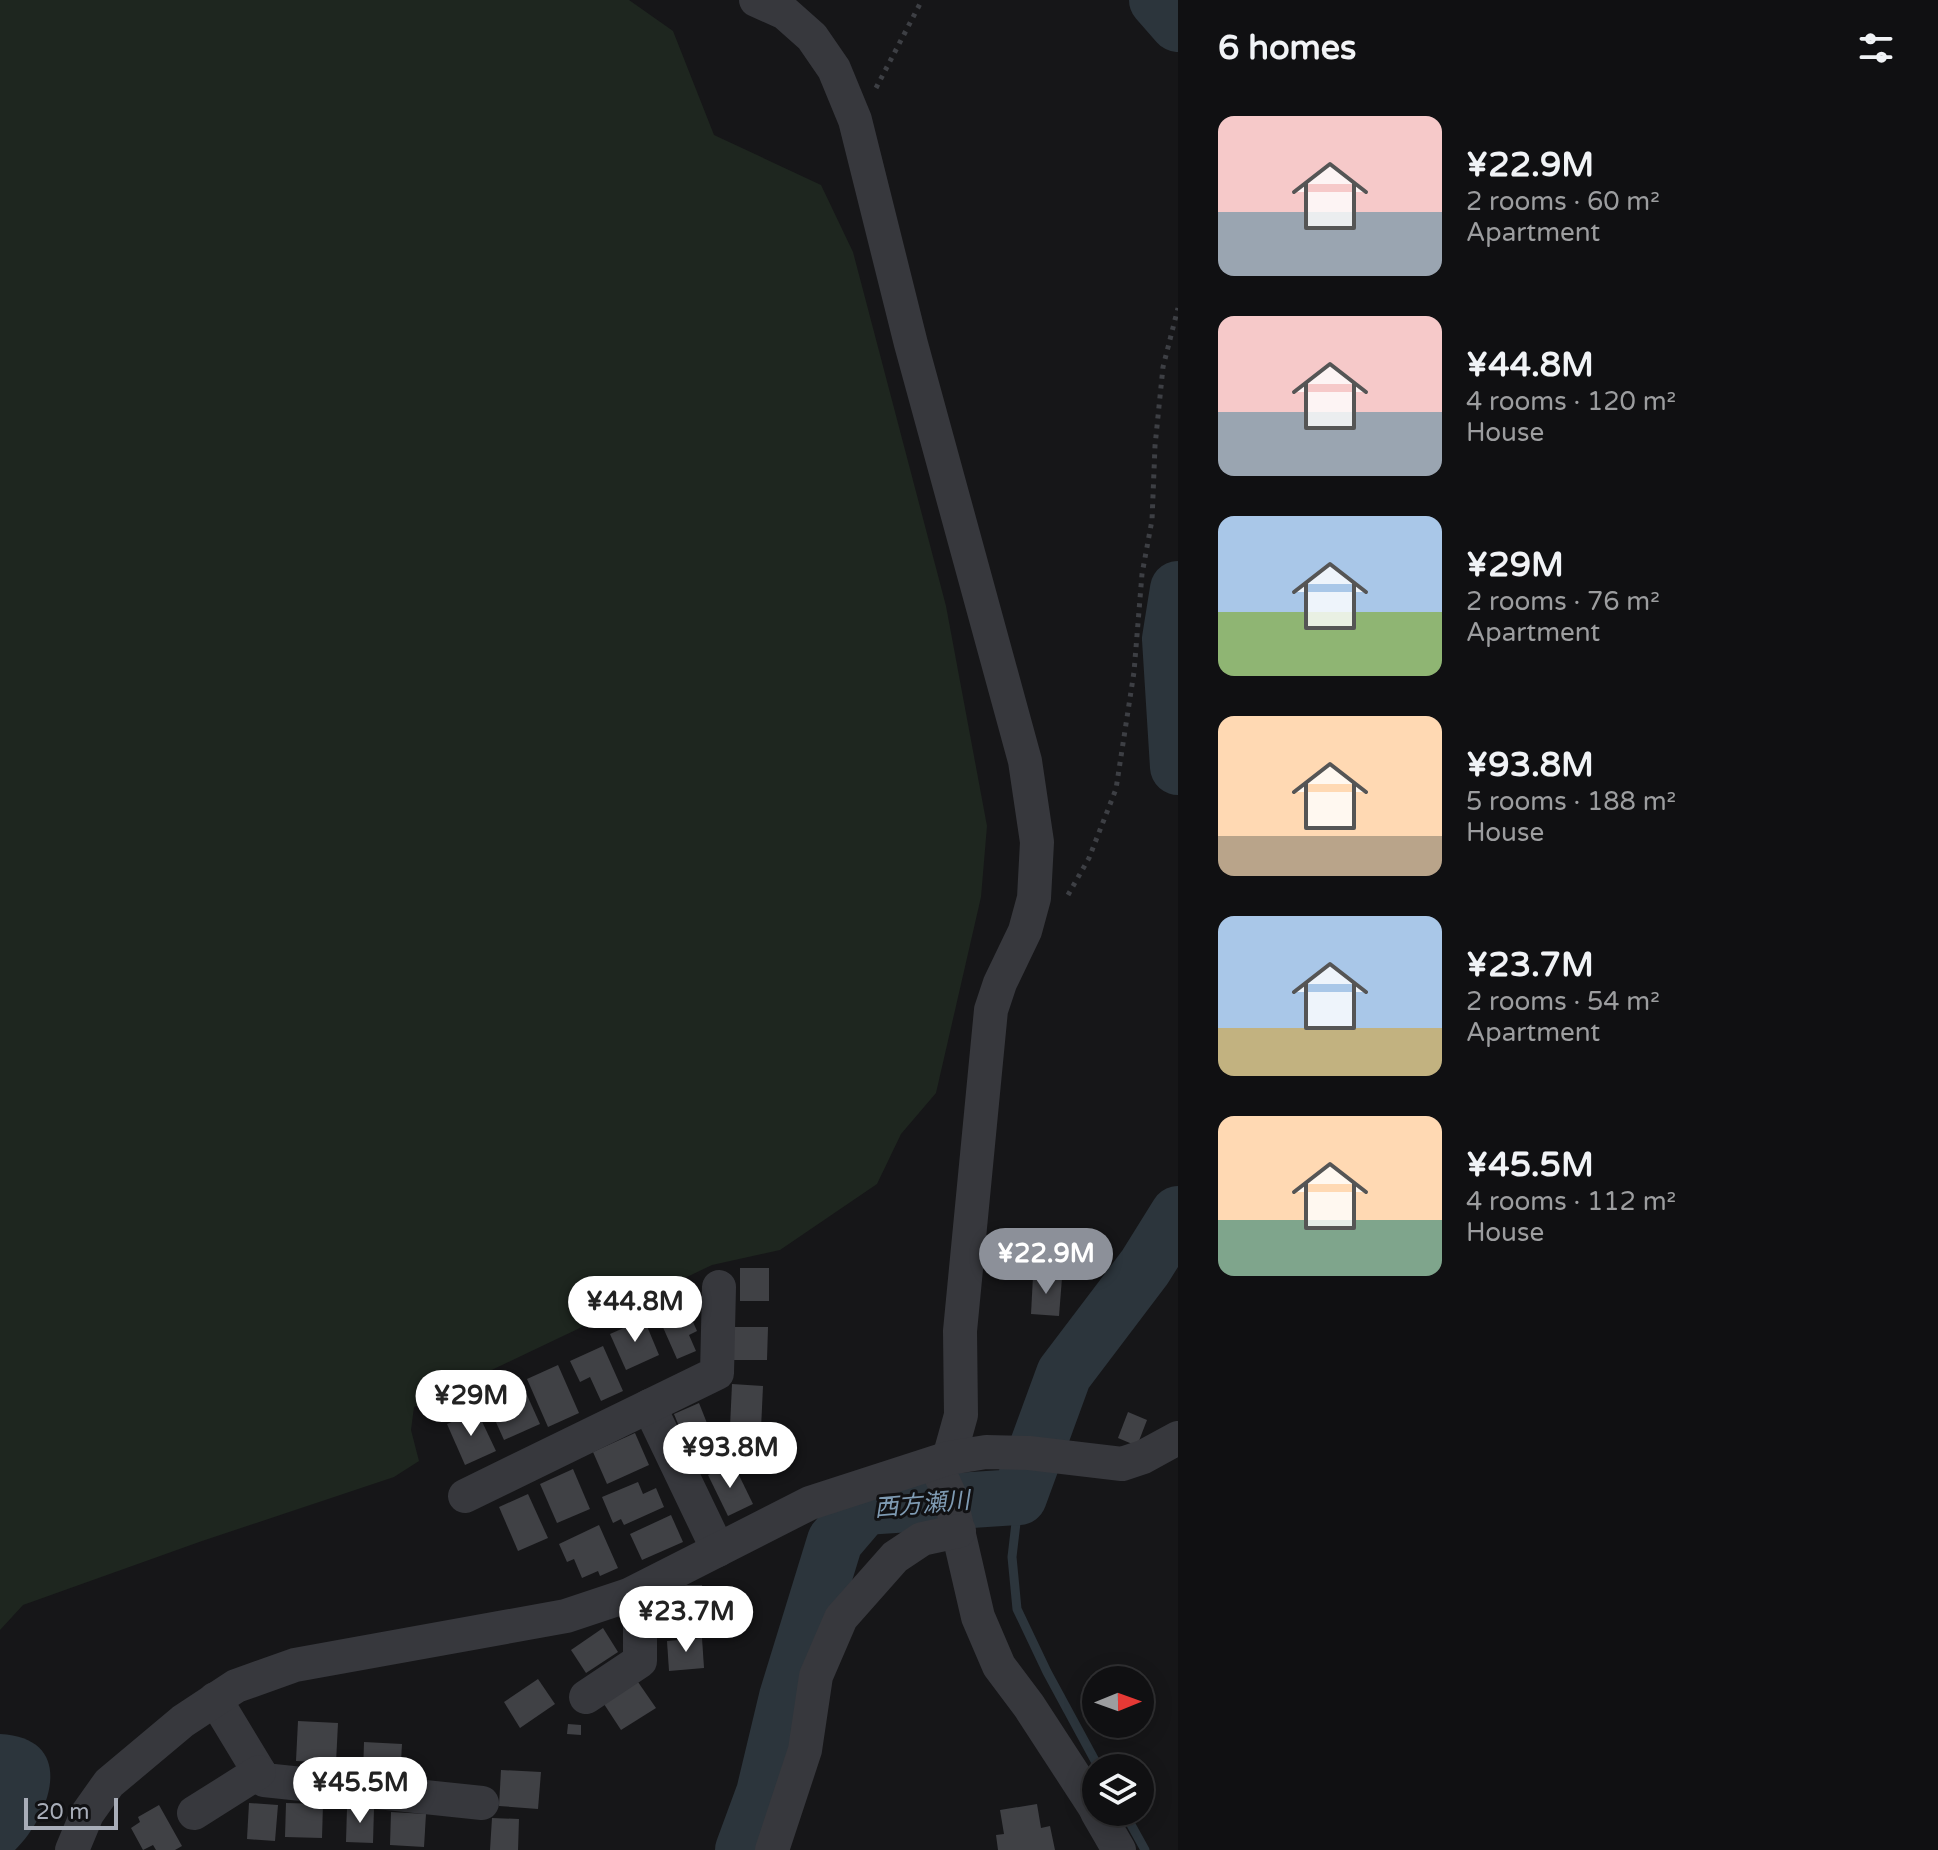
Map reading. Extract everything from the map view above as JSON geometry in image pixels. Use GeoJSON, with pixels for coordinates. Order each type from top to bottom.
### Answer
{"type":"FeatureCollection","features":[{"type":"Feature","properties":{"kind":"street"},"geometry":{"type":"LineString","coordinates":[[756,0],[785,13],[812,37],[834,69],[855,120],[911,344],[1025,761],[1037,842],[1034,898],[1025,931],[1000,983],[991,1010],[960,1331],[961,1415],[942,1461],[978,1617],[999,1666],[1082,1788]]}},
{"type":"Feature","properties":{"kind":"street"},"geometry":{"type":"LineString","coordinates":[[465,1496],[717,1373],[719,1287]]}},
{"type":"Feature","properties":{"kind":"street"},"geometry":{"type":"LineString","coordinates":[[649,1406],[718,1550]]}},
{"type":"Feature","properties":{"kind":"street"},"geometry":{"type":"LineString","coordinates":[[72,1850],[87,1814],[109,1783],[183,1721],[236,1686],[295,1665],[566,1616],[629,1595],[810,1503],[942,1461],[986,1452],[1029,1453],[1122,1464],[1143,1457],[1178,1438]]}},
{"type":"Feature","properties":{"kind":"street"},"geometry":{"type":"LineString","coordinates":[[772,1850],[805,1750],[816,1676],[841,1618],[895,1557],[922,1539],[959,1531]]}},
{"type":"Feature","properties":{"kind":"street"},"geometry":{"type":"LineString","coordinates":[[586,1697],[640,1661],[640,1620],[629,1595]]}},
{"type":"Feature","properties":{"kind":"street"},"geometry":{"type":"LineString","coordinates":[[215,1699],[264,1780],[482,1803]]}},
{"type":"Feature","properties":{"kind":"street"},"geometry":{"type":"LineString","coordinates":[[194,1813],[259,1772]]}},
{"type":"Feature","properties":{"kind":"street"},"geometry":{"type":"LineString","coordinates":[[1105,1826],[1119,1850]]}},
{"type":"Feature","properties":{"kind":"path"},"geometry":{"type":"LineString","coordinates":[[855,120],[884,75],[922,0]]}},
{"type":"Feature","properties":{"kind":"path"},"geometry":{"type":"LineString","coordinates":[[1063,903],[1089,858],[1116,789],[1134,672],[1142,574],[1152,520],[1163,367],[1178,308]]}},
{"type":"Feature","properties":{"kind":"shaded area"},"geometry":{"type":"Polygon","coordinates":[[[0,0],[629,0],[673,31],[714,135],[821,185],[853,252],[946,606],[987,826],[981,897],[936,1093],[901,1134],[877,1184],[780,1250],[712,1265],[414,1407],[411,1430],[419,1461],[394,1477],[23,1605],[0,1630],[0,0]]]}},
{"type":"Feature","properties":{"kind":"shaded area"},"geometry":{"type":"Polygon","coordinates":[[[0,1734],[24,1739],[40,1749],[48,1763],[50,1780],[47,1798],[28,1835],[15,1850],[0,1850],[0,1734]]]}},
{"type":"Feature","properties":{"kind":"building"},"geometry":{"type":"Polygon","coordinates":[[[740,1268],[769,1268],[769,1301],[740,1301],[740,1268]]]}},
{"type":"Feature","properties":{"kind":"building"},"geometry":{"type":"Polygon","coordinates":[[[1033,1276],[1062,1278],[1059,1316],[1031,1314],[1033,1276]]]}},
{"type":"Feature","properties":{"kind":"building"},"geometry":{"type":"Polygon","coordinates":[[[685,1304],[697,1331],[689,1335],[696,1351],[677,1359],[658,1316],[685,1304]]]}},
{"type":"Feature","properties":{"kind":"building"},"geometry":{"type":"Polygon","coordinates":[[[644,1319],[659,1355],[626,1370],[610,1334],[644,1319]]]}},
{"type":"Feature","properties":{"kind":"building"},"geometry":{"type":"Polygon","coordinates":[[[732,1327],[768,1327],[767,1360],[732,1360],[732,1327]]]}},
{"type":"Feature","properties":{"kind":"building"},"geometry":{"type":"Polygon","coordinates":[[[603,1346],[623,1391],[601,1401],[590,1377],[580,1382],[570,1361],[603,1346]]]}},
{"type":"Feature","properties":{"kind":"building"},"geometry":{"type":"Polygon","coordinates":[[[558,1365],[579,1413],[548,1427],[527,1379],[558,1365]]]}},
{"type":"Feature","properties":{"kind":"building"},"geometry":{"type":"Polygon","coordinates":[[[522,1384],[540,1424],[504,1440],[486,1400],[522,1384]]]}},
{"type":"Feature","properties":{"kind":"building"},"geometry":{"type":"Polygon","coordinates":[[[732,1384],[763,1386],[761,1429],[730,1427],[732,1384]]]}},
{"type":"Feature","properties":{"kind":"building"},"geometry":{"type":"Polygon","coordinates":[[[699,1403],[718,1451],[693,1461],[674,1414],[699,1403]]]}},
{"type":"Feature","properties":{"kind":"building"},"geometry":{"type":"Polygon","coordinates":[[[477,1411],[496,1451],[465,1465],[447,1424],[477,1411]]]}},
{"type":"Feature","properties":{"kind":"building"},"geometry":{"type":"Polygon","coordinates":[[[1128,1412],[1147,1420],[1137,1446],[1118,1438],[1128,1412]]]}},
{"type":"Feature","properties":{"kind":"building"},"geometry":{"type":"Polygon","coordinates":[[[635,1433],[649,1465],[607,1484],[593,1452],[635,1433]]]}},
{"type":"Feature","properties":{"kind":"building"},"geometry":{"type":"Polygon","coordinates":[[[733,1463],[753,1504],[728,1516],[708,1475],[733,1463]]]}},
{"type":"Feature","properties":{"kind":"building"},"geometry":{"type":"Polygon","coordinates":[[[573,1469],[590,1509],[557,1523],[540,1484],[573,1469]]]}},
{"type":"Feature","properties":{"kind":"building"},"geometry":{"type":"Polygon","coordinates":[[[638,1482],[643,1494],[656,1488],[664,1507],[624,1525],[621,1519],[613,1523],[602,1497],[638,1482]]]}},
{"type":"Feature","properties":{"kind":"building"},"geometry":{"type":"Polygon","coordinates":[[[528,1494],[548,1538],[518,1551],[499,1507],[528,1494]]]}},
{"type":"Feature","properties":{"kind":"building"},"geometry":{"type":"Polygon","coordinates":[[[671,1515],[683,1542],[642,1560],[630,1534],[671,1515]]]}},
{"type":"Feature","properties":{"kind":"building"},"geometry":{"type":"Polygon","coordinates":[[[599,1525],[618,1568],[600,1576],[598,1571],[582,1578],[574,1559],[567,1562],[559,1544],[599,1525]]]}},
{"type":"Feature","properties":{"kind":"building"},"geometry":{"type":"Polygon","coordinates":[[[684,1585],[702,1585],[705,1627],[667,1629],[666,1602],[671,1602],[670,1592],[684,1592],[684,1585]]]}},
{"type":"Feature","properties":{"kind":"building"},"geometry":{"type":"Polygon","coordinates":[[[603,1628],[618,1652],[586,1673],[571,1650],[603,1628]]]}},
{"type":"Feature","properties":{"kind":"building"},"geometry":{"type":"Polygon","coordinates":[[[702,1638],[704,1668],[669,1671],[667,1641],[702,1638]]]}},
{"type":"Feature","properties":{"kind":"building"},"geometry":{"type":"Polygon","coordinates":[[[538,1679],[555,1704],[520,1728],[504,1702],[538,1679]]]}},
{"type":"Feature","properties":{"kind":"building"},"geometry":{"type":"Polygon","coordinates":[[[638,1682],[656,1708],[621,1730],[604,1704],[638,1682]]]}},
{"type":"Feature","properties":{"kind":"building"},"geometry":{"type":"Polygon","coordinates":[[[298,1721],[338,1723],[336,1763],[296,1761],[298,1721]]]}},
{"type":"Feature","properties":{"kind":"building"},"geometry":{"type":"Polygon","coordinates":[[[568,1724],[581,1725],[581,1735],[567,1734],[568,1724]]]}},
{"type":"Feature","properties":{"kind":"building"},"geometry":{"type":"Polygon","coordinates":[[[364,1742],[402,1744],[400,1778],[363,1776],[364,1742]]]}},
{"type":"Feature","properties":{"kind":"building"},"geometry":{"type":"Polygon","coordinates":[[[501,1770],[541,1772],[538,1809],[499,1806],[501,1770]]]}},
{"type":"Feature","properties":{"kind":"building"},"geometry":{"type":"Polygon","coordinates":[[[249,1803],[278,1805],[275,1841],[247,1839],[249,1803]]]}},
{"type":"Feature","properties":{"kind":"building"},"geometry":{"type":"Polygon","coordinates":[[[286,1803],[323,1804],[322,1838],[285,1837],[286,1803]]]}},
{"type":"Feature","properties":{"kind":"building"},"geometry":{"type":"Polygon","coordinates":[[[1037,1804],[1041,1828],[1050,1826],[1055,1850],[998,1850],[996,1835],[1004,1834],[1000,1810],[1037,1804]]]}},
{"type":"Feature","properties":{"kind":"building"},"geometry":{"type":"Polygon","coordinates":[[[159,1805],[182,1846],[175,1850],[156,1850],[153,1845],[143,1850],[131,1828],[140,1822],[138,1817],[159,1805]]]}},
{"type":"Feature","properties":{"kind":"building"},"geometry":{"type":"Polygon","coordinates":[[[347,1808],[374,1808],[373,1843],[346,1842],[347,1808]]]}},
{"type":"Feature","properties":{"kind":"building"},"geometry":{"type":"Polygon","coordinates":[[[391,1812],[426,1814],[424,1847],[390,1845],[391,1812]]]}},
{"type":"Feature","properties":{"kind":"building"},"geometry":{"type":"Polygon","coordinates":[[[492,1818],[519,1819],[518,1850],[490,1850],[492,1818]]]}},
{"type":"Feature","properties":{"kind":"waterway","name":"西方瀬川"},"geometry":{"type":"LineString","coordinates":[[1157,0],[1178,24]]}},
{"type":"Feature","properties":{"kind":"waterway","name":"西方瀬川"},"geometry":{"type":"LineString","coordinates":[[1178,589],[1170,639],[1178,767]]}},
{"type":"Feature","properties":{"kind":"waterway","name":"西方瀬川"},"geometry":{"type":"LineString","coordinates":[[743,1850],[764,1793],[787,1697],[835,1541],[864,1507],[1019,1497],[1064,1374],[1145,1267],[1178,1214]]}},
{"type":"Feature","properties":{"kind":"waterway"},"geometry":{"type":"LineString","coordinates":[[1019,1497],[1012,1557],[1017,1609],[1091,1754]]}},
{"type":"Feature","properties":{"kind":"waterway"},"geometry":{"type":"LineString","coordinates":[[1132,1826],[1145,1850]]}}]}
